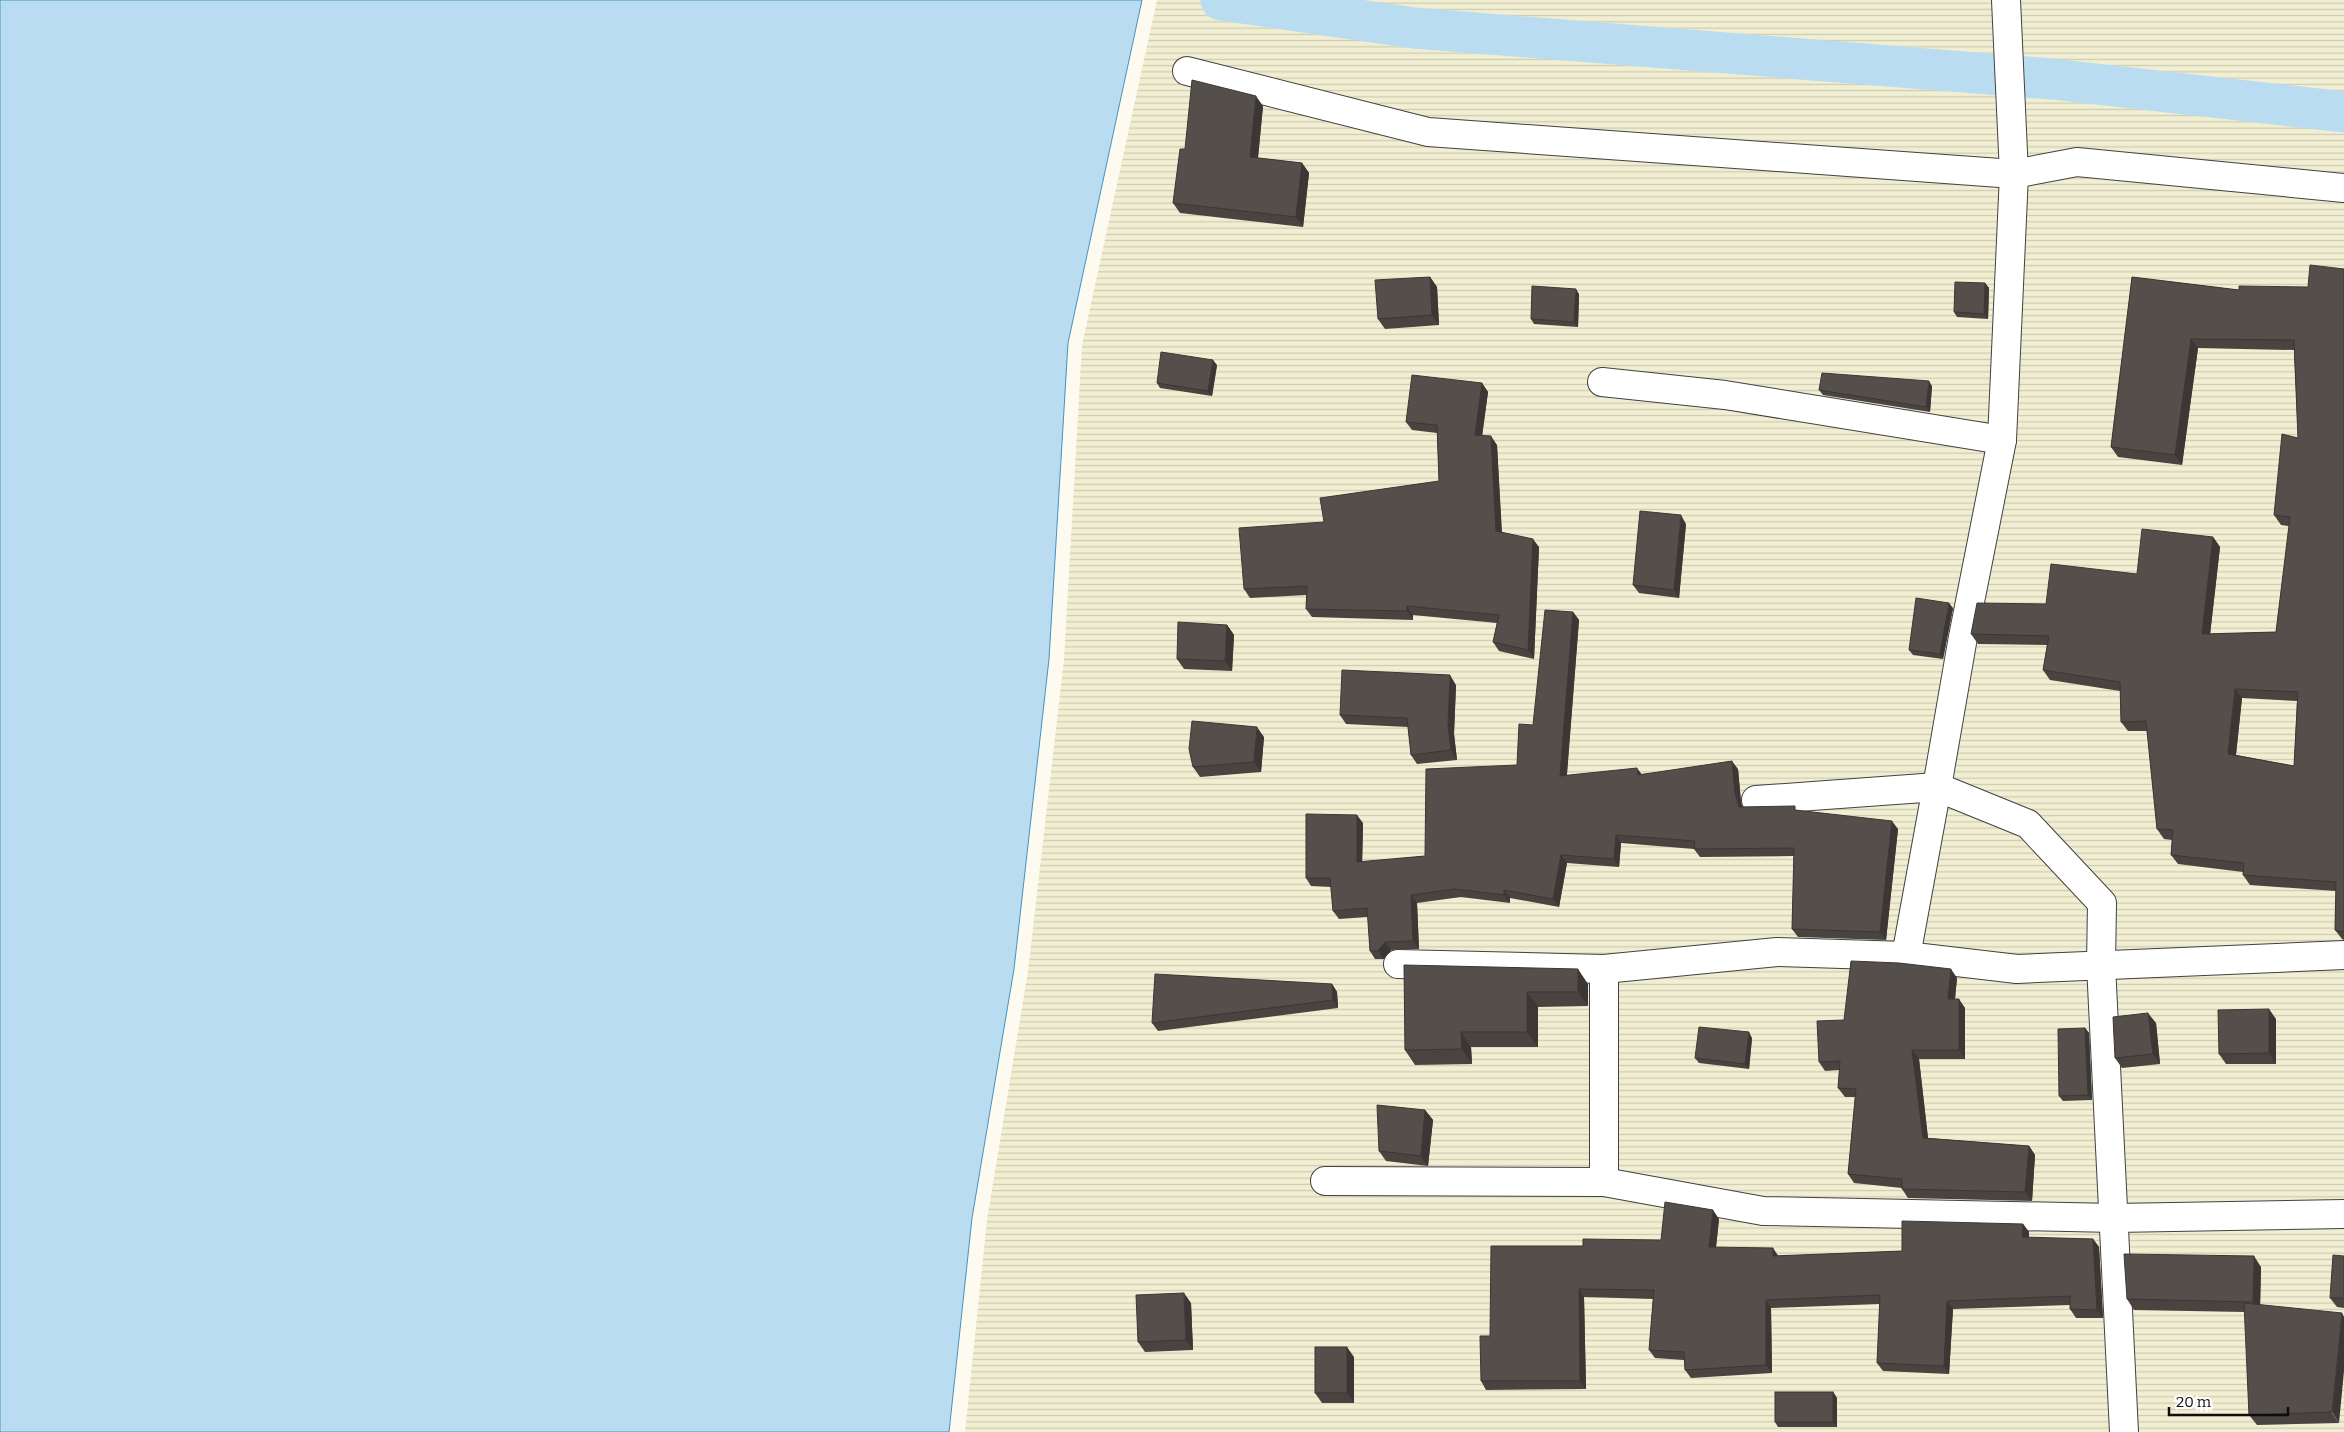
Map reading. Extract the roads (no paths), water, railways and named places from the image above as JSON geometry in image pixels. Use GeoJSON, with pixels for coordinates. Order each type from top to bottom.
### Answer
{"type":"FeatureCollection","features":[{"type":"Feature","properties":{"kind":"street"},"geometry":{"type":"LineString","coordinates":[[1906,956],[1963,637],[2002,440],[2014,174],[2006,0]]}},
{"type":"Feature","properties":{"kind":"street"},"geometry":{"type":"LineString","coordinates":[[1187,71],[1428,132],[2014,174],[2077,162],[2344,188]]}},
{"type":"Feature","properties":{"kind":"street"},"geometry":{"type":"LineString","coordinates":[[1602,382],[1725,395],[2002,440]]}},
{"type":"Feature","properties":{"kind":"street"},"geometry":{"type":"LineString","coordinates":[[1756,800],[1937,787],[2028,824],[2102,903],[2101,965],[2115,1218],[2124,1432]]}},
{"type":"Feature","properties":{"kind":"street"},"geometry":{"type":"LineString","coordinates":[[1398,964],[1604,969],[1777,952],[1906,956],[2017,969],[2344,955]]}},
{"type":"Feature","properties":{"kind":"street"},"geometry":{"type":"LineString","coordinates":[[1604,969],[1604,1182]]}},
{"type":"Feature","properties":{"kind":"street"},"geometry":{"type":"LineString","coordinates":[[1325,1181],[1604,1182],[1763,1211],[2115,1218],[2344,1214]]}},
{"type":"Feature","properties":{"kind":"water"},"geometry":{"type":"Polygon","coordinates":[[[0,0],[1142,0],[1068,343],[1049,659],[1014,969],[972,1218],[949,1432],[0,1432],[0,0]]]}},
{"type":"Feature","properties":{"kind":"waterway"},"geometry":{"type":"LineString","coordinates":[[1221,0],[1414,28],[2052,79],[2344,112]]}}]}
